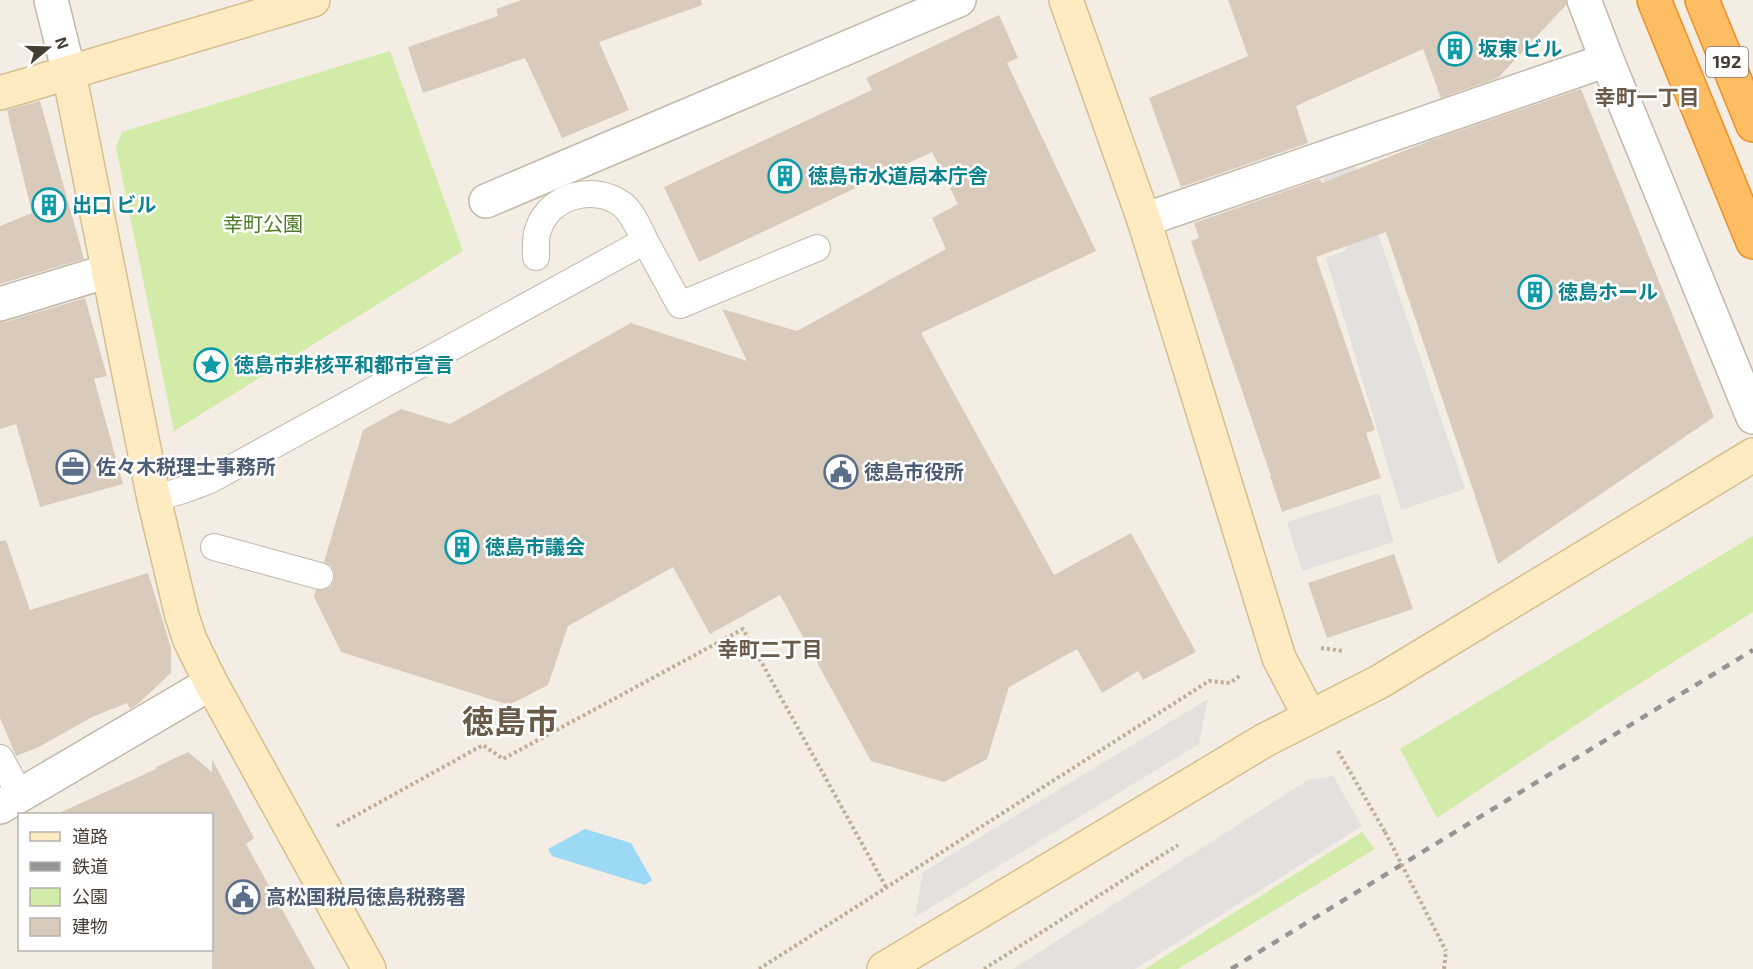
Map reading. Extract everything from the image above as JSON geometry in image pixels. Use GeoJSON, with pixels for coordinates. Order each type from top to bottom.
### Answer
{"type":"FeatureCollection","features":[{"type":"Feature","properties":{"kind":"highway","name":"192"},"geometry":{"type":"LineString","coordinates":[[1654,0],[1753,242]]}},
{"type":"Feature","properties":{"kind":"highway","name":"192"},"geometry":{"type":"LineString","coordinates":[[1702,0],[1753,124]]}},
{"type":"Feature","properties":{"kind":"street"},"geometry":{"type":"LineString","coordinates":[[51,0],[69,73],[154,499],[182,616],[190,640],[211,683],[369,969]]}},
{"type":"Feature","properties":{"kind":"street"},"geometry":{"type":"LineString","coordinates":[[0,93],[313,0]]}},
{"type":"Feature","properties":{"kind":"street"},"geometry":{"type":"LineString","coordinates":[[486,201],[959,0]]}},
{"type":"Feature","properties":{"kind":"street"},"geometry":{"type":"LineString","coordinates":[[1066,0],[1144,220],[1279,658],[1310,717]]}},
{"type":"Feature","properties":{"kind":"street"},"geometry":{"type":"LineString","coordinates":[[1584,0],[1753,417]]}},
{"type":"Feature","properties":{"kind":"street"},"geometry":{"type":"LineString","coordinates":[[1144,220],[1607,60]]}},
{"type":"Feature","properties":{"kind":"street"},"geometry":{"type":"LineString","coordinates":[[0,304],[108,271]]}},
{"type":"Feature","properties":{"kind":"street"},"geometry":{"type":"LineString","coordinates":[[884,969],[1265,740],[1379,682],[1753,455]]}},
{"type":"Feature","properties":{"kind":"street"},"geometry":{"type":"LineString","coordinates":[[10,801],[211,683]]}},
{"type":"Feature","properties":{"kind":"lane"},"geometry":{"type":"LineString","coordinates":[[536,257],[538,230],[545,216],[552,208],[566,199],[580,194],[602,195],[622,205],[628,211],[638,225],[680,305],[817,248]]}},
{"type":"Feature","properties":{"kind":"lane"},"geometry":{"type":"LineString","coordinates":[[154,499],[210,480],[645,241]]}},
{"type":"Feature","properties":{"kind":"lane"},"geometry":{"type":"LineString","coordinates":[[214,547],[320,576]]}},
{"type":"Feature","properties":{"kind":"lane"},"geometry":{"type":"LineString","coordinates":[[0,758],[10,801]]}},
{"type":"Feature","properties":{"kind":"path"},"geometry":{"type":"LineString","coordinates":[[335,827],[483,746],[503,759],[743,629],[886,886]]}},
{"type":"Feature","properties":{"kind":"path"},"geometry":{"type":"LineString","coordinates":[[759,969],[1209,681],[1230,683],[1244,674]]}},
{"type":"Feature","properties":{"kind":"path"},"geometry":{"type":"LineString","coordinates":[[1338,751],[1385,832],[1446,951],[1444,969]]}},
{"type":"Feature","properties":{"kind":"path"},"geometry":{"type":"LineString","coordinates":[[984,969],[1186,840]]}},
{"type":"Feature","properties":{"kind":"green space","name":"幸町公園"},"geometry":{"type":"Polygon","coordinates":[[[390,51],[463,251],[174,431],[116,147],[122,132],[390,51]]]}},
{"type":"Feature","properties":{"kind":"green space"},"geometry":{"type":"Polygon","coordinates":[[[1753,536],[1753,612],[1615,699],[1437,818],[1400,749],[1753,536]]]}},
{"type":"Feature","properties":{"kind":"green space"},"geometry":{"type":"Polygon","coordinates":[[[1362,832],[1375,849],[1178,969],[1145,969],[1362,832]]]}},
{"type":"Feature","properties":{"kind":"shaded area"},"geometry":{"type":"Polygon","coordinates":[[[1355,166],[1465,489],[1401,510],[1326,258],[1347,250],[1323,177],[1355,166]]]}},
{"type":"Feature","properties":{"kind":"shaded area"},"geometry":{"type":"Polygon","coordinates":[[[1379,493],[1394,542],[1302,571],[1287,522],[1379,493]]]}},
{"type":"Feature","properties":{"kind":"shaded area"},"geometry":{"type":"Polygon","coordinates":[[[1208,699],[1199,744],[915,917],[923,872],[1208,699]]]}},
{"type":"Feature","properties":{"kind":"shaded area"},"geometry":{"type":"Polygon","coordinates":[[[1333,776],[1362,826],[1135,969],[1013,969],[1308,780],[1333,776]]]}},
{"type":"Feature","properties":{"kind":"water"},"geometry":{"type":"Polygon","coordinates":[[[585,829],[631,843],[652,880],[645,885],[552,856],[548,849],[585,829]]]}},
{"type":"Feature","properties":{"kind":"building"},"geometry":{"type":"Polygon","coordinates":[[[522,0],[701,0],[702,5],[599,42],[629,110],[562,138],[525,58],[423,93],[408,47],[498,16],[496,9],[522,0]]]}},
{"type":"Feature","properties":{"kind":"building"},"geometry":{"type":"Polygon","coordinates":[[[1228,0],[1566,0],[1566,5],[1498,78],[1441,98],[1423,49],[1296,106],[1308,143],[1181,187],[1149,98],[1248,56],[1228,0]]]}},
{"type":"Feature","properties":{"kind":"building"},"geometry":{"type":"Polygon","coordinates":[[[999,15],[1018,58],[1007,63],[1096,251],[921,333],[1054,575],[1131,533],[1196,652],[1143,680],[1138,671],[1102,693],[1077,649],[1009,687],[987,759],[944,782],[871,761],[780,595],[710,634],[673,567],[568,626],[548,685],[509,705],[341,652],[314,597],[316,590],[324,590],[331,586],[334,580],[331,566],[324,562],[363,430],[401,409],[450,424],[631,323],[747,361],[722,309],[797,331],[946,249],[932,218],[958,204],[932,152],[699,262],[664,187],[872,90],[866,78],[999,15]]]}},
{"type":"Feature","properties":{"kind":"building","name":"徳島ホール"},"geometry":{"type":"Polygon","coordinates":[[[1581,89],[1714,417],[1498,564],[1386,232],[1316,257],[1375,430],[1366,433],[1381,478],[1282,512],[1191,241],[1199,238],[1194,223],[1320,179],[1322,183],[1432,140],[1581,89]]]}},
{"type":"Feature","properties":{"kind":"building"},"geometry":{"type":"Polygon","coordinates":[[[40,101],[84,259],[0,284],[0,226],[32,213],[7,110],[40,101]]]}},
{"type":"Feature","properties":{"kind":"building"},"geometry":{"type":"Polygon","coordinates":[[[85,298],[107,376],[94,379],[123,484],[40,507],[16,424],[0,429],[0,322],[85,298]]]}},
{"type":"Feature","properties":{"kind":"building"},"geometry":{"type":"Polygon","coordinates":[[[6,540],[30,610],[148,573],[171,648],[171,673],[139,703],[130,709],[127,703],[92,717],[39,747],[16,756],[0,718],[0,541],[6,540]]]}},
{"type":"Feature","properties":{"kind":"building"},"geometry":{"type":"Polygon","coordinates":[[[1394,554],[1413,609],[1327,638],[1308,583],[1394,554]]]}},
{"type":"Feature","properties":{"kind":"building","name":"高松国税局徳島税務署"},"geometry":{"type":"Polygon","coordinates":[[[188,752],[212,772],[212,759],[254,838],[246,844],[315,969],[212,969],[213,813],[59,813],[156,769],[188,752]]]}},
{"type":"Feature","properties":{"kind":"railway"},"geometry":{"type":"LineString","coordinates":[[1231,969],[1753,650]]}},
{"type":"Feature","properties":{"kind":"place","name":"坂東 ビル"},"geometry":{"type":"Point","coordinates":[1455,49]}},
{"type":"Feature","properties":{"kind":"place","name":"徳島市水道局本庁舎"},"geometry":{"type":"Point","coordinates":[785,176]}},
{"type":"Feature","properties":{"kind":"place","name":"出口 ビル"},"geometry":{"type":"Point","coordinates":[49,205]}},
{"type":"Feature","properties":{"kind":"place","name":"徳島ホール"},"geometry":{"type":"Point","coordinates":[1535,292]}},
{"type":"Feature","properties":{"kind":"place","name":"徳島市非核平和都市宣言"},"geometry":{"type":"Point","coordinates":[211,365]}},
{"type":"Feature","properties":{"kind":"place","name":"佐々木税理士事務所"},"geometry":{"type":"Point","coordinates":[73,467]}},
{"type":"Feature","properties":{"kind":"place","name":"徳島市役所"},"geometry":{"type":"Point","coordinates":[841,472]}},
{"type":"Feature","properties":{"kind":"place","name":"徳島市議会"},"geometry":{"type":"Point","coordinates":[462,547]}},
{"type":"Feature","properties":{"kind":"place","name":"高松国税局徳島税務署"},"geometry":{"type":"Point","coordinates":[243,897]}},
{"type":"Feature","properties":{"kind":"district","name":"幸町一丁目"},"geometry":{"type":"Point","coordinates":[1647,98]}},
{"type":"Feature","properties":{"kind":"district","name":"幸町二丁目"},"geometry":{"type":"Point","coordinates":[770,650]}},
{"type":"Feature","properties":{"kind":"district","name":"徳島市"},"geometry":{"type":"Point","coordinates":[510,722]}}]}
